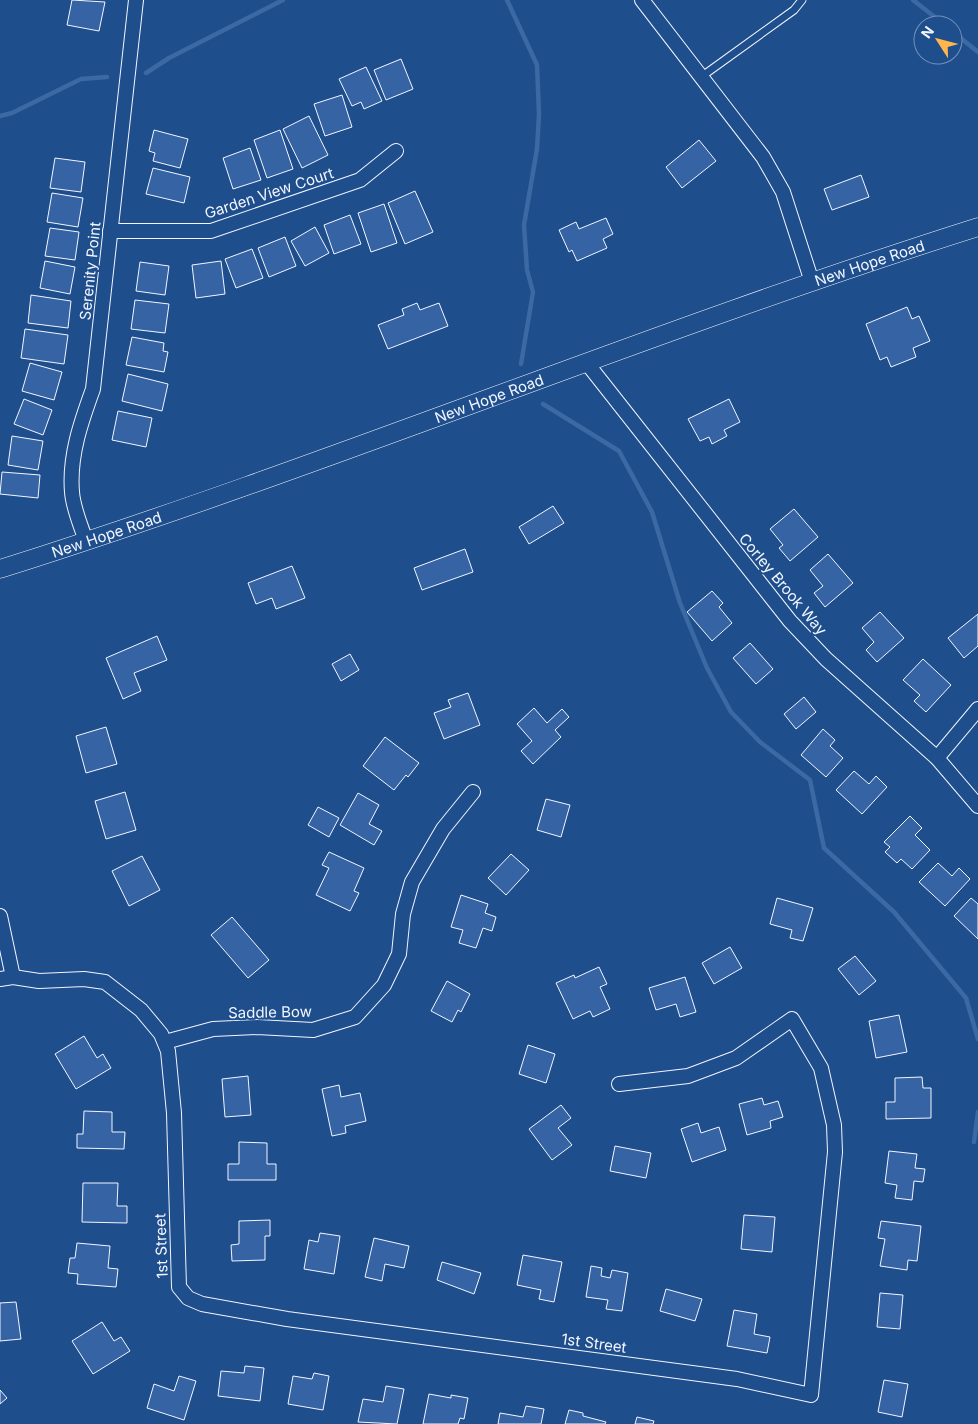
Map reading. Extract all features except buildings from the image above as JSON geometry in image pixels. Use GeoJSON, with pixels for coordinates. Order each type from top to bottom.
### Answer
{"type":"FeatureCollection","features":[{"type":"Feature","properties":{"kind":"street","name":"Serenity Point"},"geometry":{"type":"LineString","coordinates":[[86,541],[72,493],[73,454],[93,389],[136,0]]}},
{"type":"Feature","properties":{"kind":"street"},"geometry":{"type":"LineString","coordinates":[[642,0],[763,157],[783,192],[812,282]]}},
{"type":"Feature","properties":{"kind":"street","name":"Garden View Court"},"geometry":{"type":"LineString","coordinates":[[110,231],[211,231],[360,180],[396,151]]}},
{"type":"Feature","properties":{"kind":"street","name":"New Hope Road"},"geometry":{"type":"LineString","coordinates":[[0,569],[86,541],[423,423],[586,362],[812,282],[978,227]]}},
{"type":"Feature","properties":{"kind":"street","name":"Corley Brook Way"},"geometry":{"type":"LineString","coordinates":[[586,362],[790,621],[833,666],[937,758],[978,806]]}},
{"type":"Feature","properties":{"kind":"street"},"geometry":{"type":"LineString","coordinates":[[937,758],[978,709]]}},
{"type":"Feature","properties":{"kind":"street","name":"Saddle Bow"},"geometry":{"type":"LineString","coordinates":[[165,1042],[212,1029],[257,1027],[313,1030],[355,1017],[384,985],[399,954],[403,914],[412,882],[443,829],[473,792]]}},
{"type":"Feature","properties":{"kind":"street"},"geometry":{"type":"LineString","coordinates":[[0,916],[6,978]]}},
{"type":"Feature","properties":{"kind":"street","name":"1st Street"},"geometry":{"type":"LineString","coordinates":[[6,978],[39,981],[84,979],[105,982],[141,1010],[161,1034],[168,1051],[174,1113],[179,1287],[188,1298],[202,1304],[287,1319],[737,1379],[811,1395],[835,1152],[834,1125],[821,1068],[792,1019],[736,1058],[688,1076],[619,1084]]}},
{"type":"Feature","properties":{"kind":"lane"},"geometry":{"type":"LineString","coordinates":[[701,77],[794,10],[802,0]]}},
{"type":"Feature","properties":{"kind":"waterway"},"geometry":{"type":"LineString","coordinates":[[146,73],[169,58],[283,0]]}},
{"type":"Feature","properties":{"kind":"waterway"},"geometry":{"type":"LineString","coordinates":[[507,0],[537,65],[539,114],[537,149],[524,225],[527,270],[533,292],[521,364]]}},
{"type":"Feature","properties":{"kind":"waterway"},"geometry":{"type":"LineString","coordinates":[[913,0],[932,15]]}},
{"type":"Feature","properties":{"kind":"waterway"},"geometry":{"type":"LineString","coordinates":[[963,40],[978,52]]}},
{"type":"Feature","properties":{"kind":"waterway"},"geometry":{"type":"LineString","coordinates":[[0,116],[12,113],[81,79],[107,77]]}},
{"type":"Feature","properties":{"kind":"waterway"},"geometry":{"type":"LineString","coordinates":[[543,404],[619,451],[652,512],[680,603],[707,668],[731,712],[760,742],[810,780],[824,848],[894,912],[966,998],[978,1039]]}},
{"type":"Feature","properties":{"kind":"waterway"},"geometry":{"type":"LineString","coordinates":[[974,1142],[978,1112]]}}]}
